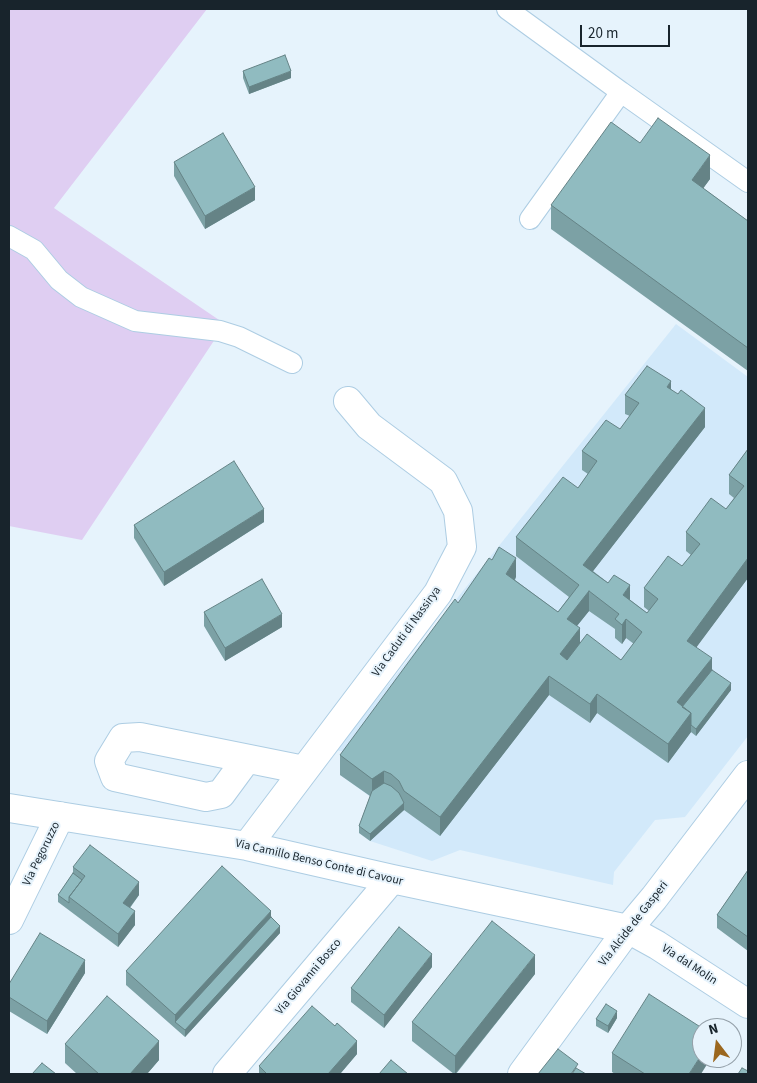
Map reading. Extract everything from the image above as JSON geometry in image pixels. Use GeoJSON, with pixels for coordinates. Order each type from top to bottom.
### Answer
{"type":"FeatureCollection","features":[{"type":"Feature","properties":{"kind":"street"},"geometry":{"type":"LineString","coordinates":[[507,9],[748,182]]}},
{"type":"Feature","properties":{"kind":"street"},"geometry":{"type":"LineString","coordinates":[[530,219],[621,92]]}},
{"type":"Feature","properties":{"kind":"street"},"geometry":{"type":"LineString","coordinates":[[9,236],[34,250],[59,280],[81,296],[135,321],[220,331],[239,337],[292,363]]}},
{"type":"Feature","properties":{"kind":"street","name":"Via Caduti di Nassirya"},"geometry":{"type":"LineString","coordinates":[[247,846],[438,593],[462,547],[458,510],[443,481],[368,426],[348,401]]}},
{"type":"Feature","properties":{"kind":"street"},"geometry":{"type":"LineString","coordinates":[[246,760],[304,770]]}},
{"type":"Feature","properties":{"kind":"street","name":"Via Alcide de Gasperi"},"geometry":{"type":"LineString","coordinates":[[522,1074],[628,929],[748,775]]}},
{"type":"Feature","properties":{"kind":"street","name":"Via Camillo Benso Conte di Cavour"},"geometry":{"type":"LineString","coordinates":[[9,808],[247,846],[628,929]]}},
{"type":"Feature","properties":{"kind":"street","name":"Via Pegoruzzo"},"geometry":{"type":"LineString","coordinates":[[9,920],[60,816]]}},
{"type":"Feature","properties":{"kind":"street","name":"Via Giovanni Bosco"},"geometry":{"type":"LineString","coordinates":[[227,1074],[392,879]]}},
{"type":"Feature","properties":{"kind":"street","name":"Via dal Molin"},"geometry":{"type":"LineString","coordinates":[[628,929],[657,945],[748,1004]]}},
{"type":"Feature","properties":{"kind":"shaded area"},"geometry":{"type":"Polygon","coordinates":[[[9,9],[207,9],[54,208],[225,324],[82,540],[9,526],[9,9]]]}},
{"type":"Feature","properties":{"kind":"shaded area"},"geometry":{"type":"Polygon","coordinates":[[[676,324],[748,377],[748,736],[685,817],[655,820],[614,872],[613,885],[460,850],[432,861],[370,841],[359,833],[372,798],[340,775],[354,755],[336,750],[676,324]]]}},
{"type":"Feature","properties":{"kind":"building"},"geometry":{"type":"Polygon","coordinates":[[[285,55],[291,71],[249,87],[243,71],[285,55]]]}},
{"type":"Feature","properties":{"kind":"building"},"geometry":{"type":"Polygon","coordinates":[[[658,118],[710,155],[692,180],[748,221],[748,348],[551,205],[611,122],[640,143],[658,118]]]}},
{"type":"Feature","properties":{"kind":"building"},"geometry":{"type":"Polygon","coordinates":[[[223,133],[255,187],[205,216],[174,162],[223,133]]]}},
{"type":"Feature","properties":{"kind":"building"},"geometry":{"type":"Polygon","coordinates":[[[647,366],[671,381],[667,387],[678,394],[681,390],[705,408],[583,565],[608,583],[614,575],[630,585],[623,595],[647,613],[658,599],[644,588],[668,556],[682,566],[700,544],[686,532],[711,498],[726,509],[744,486],[729,475],[748,449],[748,558],[687,641],[712,658],[677,702],[691,713],[668,744],[597,694],[590,704],[549,676],[440,817],[404,791],[399,781],[391,774],[384,771],[372,779],[340,755],[455,599],[458,603],[489,558],[492,560],[499,547],[516,558],[506,574],[558,612],[579,585],[516,537],[563,477],[578,488],[597,461],[582,451],[606,420],[620,429],[639,403],[625,395],[647,366]],[[589,591],[567,619],[580,628],[560,654],[567,660],[587,634],[621,660],[642,632],[626,619],[622,625],[615,619],[619,614],[589,591]]]}},
{"type":"Feature","properties":{"kind":"building"},"geometry":{"type":"Polygon","coordinates":[[[234,461],[264,509],[164,572],[134,525],[234,461]]]}},
{"type":"Feature","properties":{"kind":"building"},"geometry":{"type":"Polygon","coordinates":[[[262,579],[282,614],[225,648],[204,612],[262,579]]]}},
{"type":"Feature","properties":{"kind":"building"},"geometry":{"type":"Polygon","coordinates":[[[712,670],[731,683],[696,729],[691,725],[691,713],[682,707],[712,670]]]}},
{"type":"Feature","properties":{"kind":"building"},"geometry":{"type":"Polygon","coordinates":[[[384,783],[399,793],[404,803],[370,834],[359,826],[372,791],[384,783]]]}},
{"type":"Feature","properties":{"kind":"building"},"geometry":{"type":"Polygon","coordinates":[[[90,845],[139,882],[123,903],[135,911],[118,934],[69,897],[85,876],[73,867],[90,845]]]}},
{"type":"Feature","properties":{"kind":"building"},"geometry":{"type":"Polygon","coordinates":[[[222,866],[271,911],[175,1015],[126,971],[222,866]]]}},
{"type":"Feature","properties":{"kind":"building"},"geometry":{"type":"Polygon","coordinates":[[[748,870],[748,937],[717,915],[748,870]]]}},
{"type":"Feature","properties":{"kind":"building"},"geometry":{"type":"Polygon","coordinates":[[[73,873],[82,880],[69,897],[69,903],[58,895],[73,873]]]}},
{"type":"Feature","properties":{"kind":"building"},"geometry":{"type":"Polygon","coordinates":[[[271,917],[280,926],[185,1030],[175,1022],[271,917]]]}},
{"type":"Feature","properties":{"kind":"building"},"geometry":{"type":"Polygon","coordinates":[[[492,921],[535,955],[455,1056],[412,1022],[492,921]]]}},
{"type":"Feature","properties":{"kind":"building"},"geometry":{"type":"Polygon","coordinates":[[[399,927],[432,954],[384,1015],[351,988],[399,927]]]}},
{"type":"Feature","properties":{"kind":"building"},"geometry":{"type":"Polygon","coordinates":[[[40,933],[85,960],[47,1021],[9,997],[9,984],[40,933]]]}},
{"type":"Feature","properties":{"kind":"building"},"geometry":{"type":"Polygon","coordinates":[[[649,994],[692,1022],[693,1068],[689,1074],[645,1074],[612,1053],[649,994]]]}},
{"type":"Feature","properties":{"kind":"building"},"geometry":{"type":"Polygon","coordinates":[[[107,996],[159,1041],[130,1074],[99,1074],[65,1044],[107,996]]]}},
{"type":"Feature","properties":{"kind":"building"},"geometry":{"type":"Polygon","coordinates":[[[606,1004],[617,1011],[608,1026],[596,1019],[606,1004]]]}},
{"type":"Feature","properties":{"kind":"building"},"geometry":{"type":"Polygon","coordinates":[[[312,1006],[335,1026],[337,1023],[357,1041],[328,1074],[267,1074],[259,1066],[312,1006]]]}},
{"type":"Feature","properties":{"kind":"building"},"geometry":{"type":"Polygon","coordinates":[[[558,1049],[578,1064],[571,1074],[538,1074],[558,1049]]]}},
{"type":"Feature","properties":{"kind":"building"},"geometry":{"type":"Polygon","coordinates":[[[391,1060],[408,1074],[379,1074],[391,1060]]]}},
{"type":"Feature","properties":{"kind":"building"},"geometry":{"type":"Polygon","coordinates":[[[42,1063],[56,1074],[32,1074],[42,1063]]]}},
{"type":"Feature","properties":{"kind":"building"},"geometry":{"type":"Polygon","coordinates":[[[576,1068],[586,1074],[572,1074],[576,1068]]]}},
{"type":"Feature","properties":{"kind":"building"},"geometry":{"type":"Polygon","coordinates":[[[742,1068],[748,1071],[748,1074],[738,1074],[742,1068]]]}}]}
